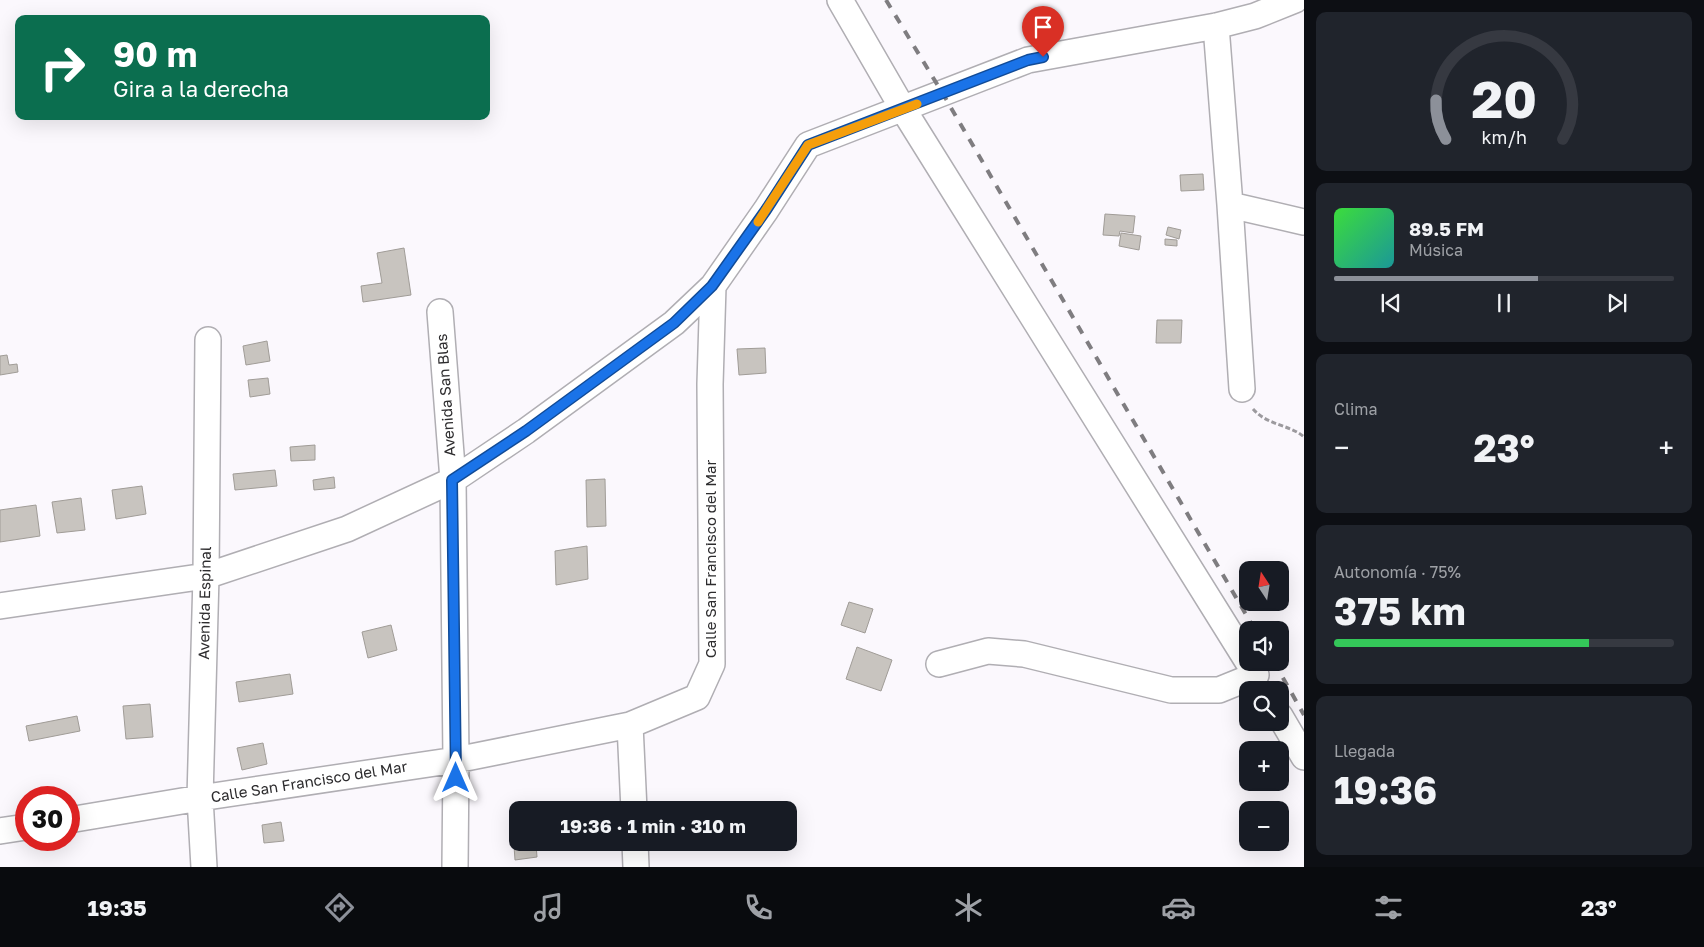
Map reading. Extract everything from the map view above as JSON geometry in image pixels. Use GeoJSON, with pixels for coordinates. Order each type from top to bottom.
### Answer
{"type":"FeatureCollection","features":[{"type":"Feature","properties":{"kind":"street"},"geometry":{"type":"LineString","coordinates":[[840,0],[903,109],[1254,672],[1219,690],[1170,690],[1024,654],[988,651],[938,664]]}},
{"type":"Feature","properties":{"kind":"street"},"geometry":{"type":"LineString","coordinates":[[0,606],[206,576],[347,529],[452,480],[526,431],[674,323],[712,286],[766,210],[808,145],[1028,60],[1216,26],[1255,16],[1295,0]]}},
{"type":"Feature","properties":{"kind":"street"},"geometry":{"type":"LineString","coordinates":[[1216,26],[1242,389]]}},
{"type":"Feature","properties":{"kind":"street"},"geometry":{"type":"LineString","coordinates":[[1230,205],[1304,222]]}},
{"type":"Feature","properties":{"kind":"street","name":"Calle San Francisco del Mar"},"geometry":{"type":"LineString","coordinates":[[80,818],[200,798],[456,760],[630,725],[697,697],[712,664],[710,384],[712,286]]}},
{"type":"Feature","properties":{"kind":"street","name":"Avenida San Blas"},"geometry":{"type":"LineString","coordinates":[[440,312],[452,480],[456,760],[455,867]]}},
{"type":"Feature","properties":{"kind":"street","name":"Avenida Espinal"},"geometry":{"type":"LineString","coordinates":[[204,867],[200,798],[206,576],[208,340]]}},
{"type":"Feature","properties":{"kind":"street"},"geometry":{"type":"LineString","coordinates":[[630,725],[634,801]]}},
{"type":"Feature","properties":{"kind":"street"},"geometry":{"type":"LineString","coordinates":[[1289,731],[1304,757]]}},
{"type":"Feature","properties":{"kind":"street"},"geometry":{"type":"LineString","coordinates":[[0,831],[15,829]]}},
{"type":"Feature","properties":{"kind":"street"},"geometry":{"type":"LineString","coordinates":[[635,851],[636,867]]}},
{"type":"Feature","properties":{"kind":"path"},"geometry":{"type":"LineString","coordinates":[[1242,389],[1254,411],[1271,423],[1299,433],[1304,437]]}},
{"type":"Feature","properties":{"kind":"building"},"geometry":{"type":"Polygon","coordinates":[[[1203,174],[1204,190],[1181,191],[1180,175],[1203,174]]]}},
{"type":"Feature","properties":{"kind":"building"},"geometry":{"type":"Polygon","coordinates":[[[1105,214],[1135,216],[1133,233],[1120,231],[1119,236],[1103,235],[1105,214]]]}},
{"type":"Feature","properties":{"kind":"building"},"geometry":{"type":"Polygon","coordinates":[[[1168,227],[1181,230],[1179,239],[1166,235],[1168,227]]]}},
{"type":"Feature","properties":{"kind":"building"},"geometry":{"type":"Polygon","coordinates":[[[1121,233],[1141,236],[1139,250],[1119,246],[1121,233]]]}},
{"type":"Feature","properties":{"kind":"building"},"geometry":{"type":"Polygon","coordinates":[[[1165,239],[1177,240],[1177,246],[1165,245],[1165,239]]]}},
{"type":"Feature","properties":{"kind":"building"},"geometry":{"type":"Polygon","coordinates":[[[404,248],[411,295],[363,302],[361,286],[382,283],[377,253],[404,248]]]}},
{"type":"Feature","properties":{"kind":"building"},"geometry":{"type":"Polygon","coordinates":[[[1157,320],[1182,320],[1181,343],[1156,343],[1157,320]]]}},
{"type":"Feature","properties":{"kind":"building"},"geometry":{"type":"Polygon","coordinates":[[[267,341],[270,361],[246,365],[243,346],[267,341]]]}},
{"type":"Feature","properties":{"kind":"building"},"geometry":{"type":"Polygon","coordinates":[[[765,348],[766,373],[739,375],[737,349],[765,348]]]}},
{"type":"Feature","properties":{"kind":"building"},"geometry":{"type":"Polygon","coordinates":[[[7,355],[9,365],[17,364],[18,372],[0,375],[0,356],[7,355]]]}},
{"type":"Feature","properties":{"kind":"building"},"geometry":{"type":"Polygon","coordinates":[[[268,378],[270,394],[250,397],[248,380],[268,378]]]}},
{"type":"Feature","properties":{"kind":"building"},"geometry":{"type":"Polygon","coordinates":[[[315,445],[315,460],[291,461],[290,447],[315,445]]]}},
{"type":"Feature","properties":{"kind":"building"},"geometry":{"type":"Polygon","coordinates":[[[275,470],[277,486],[235,490],[233,474],[275,470]]]}},
{"type":"Feature","properties":{"kind":"building"},"geometry":{"type":"Polygon","coordinates":[[[334,477],[335,488],[314,490],[313,480],[334,477]]]}},
{"type":"Feature","properties":{"kind":"building"},"geometry":{"type":"Polygon","coordinates":[[[605,479],[606,526],[587,527],[586,480],[605,479]]]}},
{"type":"Feature","properties":{"kind":"building"},"geometry":{"type":"Polygon","coordinates":[[[142,486],[146,514],[116,519],[112,490],[142,486]]]}},
{"type":"Feature","properties":{"kind":"building"},"geometry":{"type":"Polygon","coordinates":[[[81,498],[85,530],[57,533],[52,502],[81,498]]]}},
{"type":"Feature","properties":{"kind":"building"},"geometry":{"type":"Polygon","coordinates":[[[36,505],[40,536],[0,542],[0,510],[36,505]]]}},
{"type":"Feature","properties":{"kind":"building"},"geometry":{"type":"Polygon","coordinates":[[[587,546],[588,579],[556,585],[555,551],[587,546]]]}},
{"type":"Feature","properties":{"kind":"building"},"geometry":{"type":"Polygon","coordinates":[[[849,602],[873,609],[865,633],[841,625],[849,602]]]}},
{"type":"Feature","properties":{"kind":"building"},"geometry":{"type":"Polygon","coordinates":[[[391,625],[397,650],[368,658],[362,632],[391,625]]]}},
{"type":"Feature","properties":{"kind":"building"},"geometry":{"type":"Polygon","coordinates":[[[857,647],[892,660],[881,691],[846,679],[857,647]]]}},
{"type":"Feature","properties":{"kind":"building"},"geometry":{"type":"Polygon","coordinates":[[[290,674],[293,694],[239,702],[236,682],[290,674]]]}},
{"type":"Feature","properties":{"kind":"building"},"geometry":{"type":"Polygon","coordinates":[[[150,704],[153,737],[126,739],[123,706],[150,704]]]}},
{"type":"Feature","properties":{"kind":"building"},"geometry":{"type":"Polygon","coordinates":[[[77,716],[80,731],[29,741],[26,726],[77,716]]]}},
{"type":"Feature","properties":{"kind":"building"},"geometry":{"type":"Polygon","coordinates":[[[263,743],[267,764],[242,770],[237,748],[263,743]]]}},
{"type":"Feature","properties":{"kind":"building"},"geometry":{"type":"Polygon","coordinates":[[[281,822],[284,841],[264,843],[262,825],[281,822]]]}},
{"type":"Feature","properties":{"kind":"building"},"geometry":{"type":"Polygon","coordinates":[[[514,851],[537,851],[537,857],[515,860],[514,851]]]}},
{"type":"Feature","properties":{"kind":"railway"},"geometry":{"type":"LineString","coordinates":[[886,0],[943,94],[1250,621]]}},
{"type":"Feature","properties":{"kind":"railway"},"geometry":{"type":"LineString","coordinates":[[1279,671],[1304,715]]}},
{"type":"Feature","properties":{"kind":"slow traffic"},"geometry":{"type":"LineString","coordinates":[[758,222],[808,145],[917,104]]}},
{"type":"Feature","properties":{"kind":"route"},"geometry":{"type":"LineString","coordinates":[[456,778],[452,480],[526,431],[674,323],[712,286],[766,210],[808,145],[1028,60],[1043,57]]}}]}
